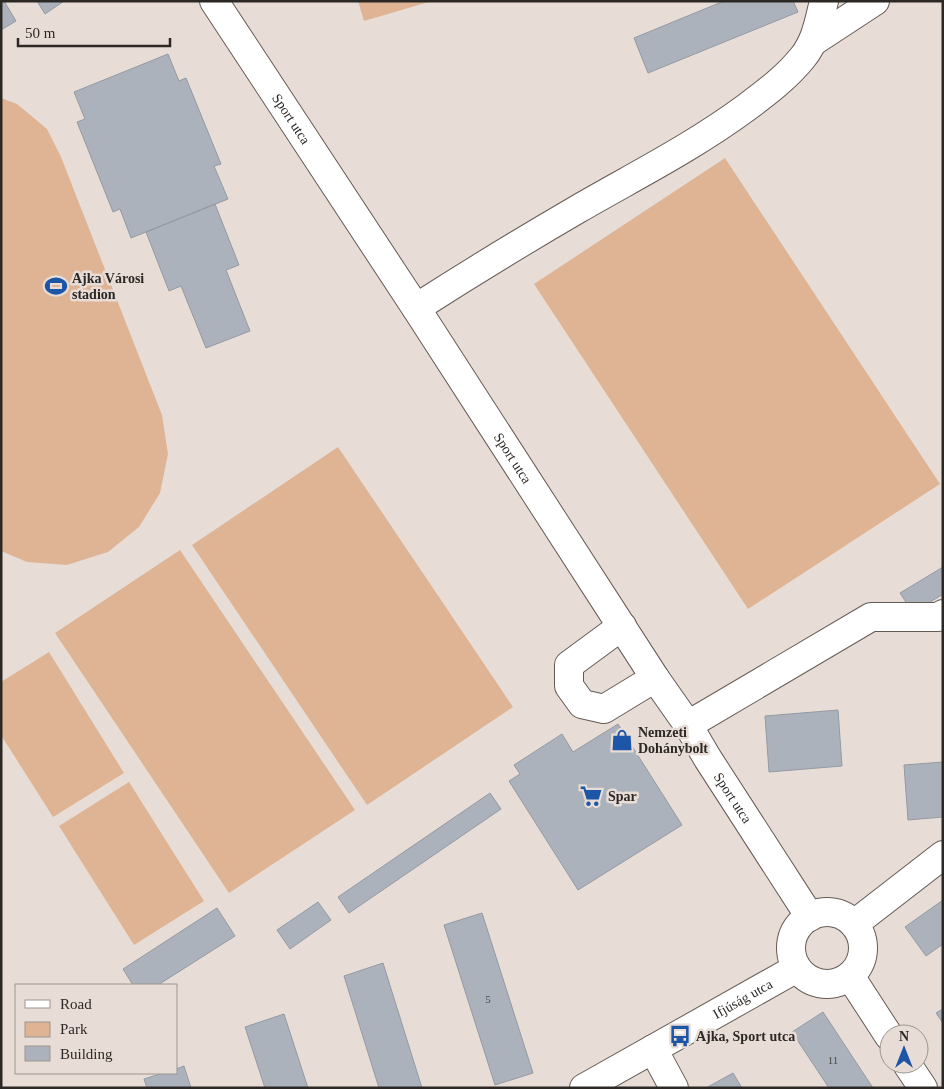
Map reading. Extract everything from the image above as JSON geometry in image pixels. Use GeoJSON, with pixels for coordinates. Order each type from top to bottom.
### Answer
{"type":"FeatureCollection","features":[{"type":"Feature","properties":{"kind":"street","name":"Sport utca"},"geometry":{"type":"LineString","coordinates":[[214,1],[688,725],[810,917]]}},
{"type":"Feature","properties":{"kind":"street"},"geometry":{"type":"LineString","coordinates":[[416,308],[578,209],[664,162],[719,128],[782,80],[804,56],[814,41],[824,1]]}},
{"type":"Feature","properties":{"kind":"street"},"geometry":{"type":"LineString","coordinates":[[814,41],[875,1]]}},
{"type":"Feature","properties":{"kind":"street"},"geometry":{"type":"LineString","coordinates":[[688,725],[871,617],[938,617],[943,614]]}},
{"type":"Feature","properties":{"kind":"street"},"geometry":{"type":"LineString","coordinates":[[622,626],[570,665],[570,686],[582,704],[604,709],[656,678]]}},
{"type":"Feature","properties":{"kind":"street"},"geometry":{"type":"LineString","coordinates":[[854,924],[943,855]]}},
{"type":"Feature","properties":{"kind":"street"},"geometry":{"type":"LineString","coordinates":[[833,912],[845,916],[854,924],[861,936],[863,951],[859,965],[850,976],[834,983],[818,983],[797,968],[792,954],[792,940],[798,926],[810,917],[821,913],[833,912]]}},
{"type":"Feature","properties":{"kind":"street","name":"Ifjúság utca"},"geometry":{"type":"LineString","coordinates":[[584,1088],[797,968]]}},
{"type":"Feature","properties":{"kind":"street"},"geometry":{"type":"LineString","coordinates":[[850,976],[881,1024]]}},
{"type":"Feature","properties":{"kind":"street"},"geometry":{"type":"LineString","coordinates":[[653,1049],[674,1088]]}},
{"type":"Feature","properties":{"kind":"street"},"geometry":{"type":"LineString","coordinates":[[914,1074],[923,1088]]}},
{"type":"Feature","properties":{"kind":"green space"},"geometry":{"type":"Polygon","coordinates":[[[358,1],[432,1],[364,21],[358,1]]]}},
{"type":"Feature","properties":{"kind":"green space","name":"Ajka Városi stadion"},"geometry":{"type":"Polygon","coordinates":[[[1,98],[17,104],[47,129],[61,157],[162,415],[168,454],[160,493],[139,527],[108,552],[67,565],[27,562],[1,551],[1,98]]]}},
{"type":"Feature","properties":{"kind":"green space"},"geometry":{"type":"Polygon","coordinates":[[[725,158],[940,484],[748,609],[534,284],[725,158]]]}},
{"type":"Feature","properties":{"kind":"green space"},"geometry":{"type":"Polygon","coordinates":[[[338,447],[513,707],[367,805],[192,545],[338,447]]]}},
{"type":"Feature","properties":{"kind":"green space"},"geometry":{"type":"Polygon","coordinates":[[[180,550],[355,810],[229,893],[55,633],[180,550]]]}},
{"type":"Feature","properties":{"kind":"green space"},"geometry":{"type":"Polygon","coordinates":[[[49,652],[124,773],[53,817],[1,735],[1,682],[49,652]]]}},
{"type":"Feature","properties":{"kind":"green space"},"geometry":{"type":"Polygon","coordinates":[[[129,782],[204,901],[134,945],[59,826],[129,782]]]}},
{"type":"Feature","properties":{"kind":"building"},"geometry":{"type":"Polygon","coordinates":[[[1,1],[4,1],[16,21],[1,30],[1,1]]]}},
{"type":"Feature","properties":{"kind":"building"},"geometry":{"type":"Polygon","coordinates":[[[37,1],[64,1],[45,14],[37,1]]]}},
{"type":"Feature","properties":{"kind":"building"},"geometry":{"type":"Polygon","coordinates":[[[724,1],[793,1],[798,12],[648,73],[634,38],[724,1]]]}},
{"type":"Feature","properties":{"kind":"building"},"geometry":{"type":"Polygon","coordinates":[[[168,54],[179,81],[186,78],[221,164],[214,166],[228,199],[131,238],[120,209],[113,212],[77,122],[85,119],[74,92],[168,54]]]}},
{"type":"Feature","properties":{"kind":"building"},"geometry":{"type":"Polygon","coordinates":[[[215,204],[239,265],[226,270],[250,331],[206,348],[181,286],[169,291],[146,232],[215,204]]]}},
{"type":"Feature","properties":{"kind":"building"},"geometry":{"type":"Polygon","coordinates":[[[943,567],[943,594],[913,613],[900,593],[943,567]]]}},
{"type":"Feature","properties":{"kind":"building"},"geometry":{"type":"Polygon","coordinates":[[[838,710],[842,766],[769,772],[765,716],[838,710]]]}},
{"type":"Feature","properties":{"kind":"building","name":"Spar"},"geometry":{"type":"Polygon","coordinates":[[[618,724],[682,825],[578,890],[509,781],[520,774],[514,765],[562,734],[573,752],[618,724]]]}},
{"type":"Feature","properties":{"kind":"building"},"geometry":{"type":"Polygon","coordinates":[[[943,762],[943,817],[908,820],[904,765],[943,762]]]}},
{"type":"Feature","properties":{"kind":"building"},"geometry":{"type":"Polygon","coordinates":[[[490,793],[501,809],[349,913],[338,897],[490,793]]]}},
{"type":"Feature","properties":{"kind":"building"},"geometry":{"type":"Polygon","coordinates":[[[943,900],[943,944],[926,956],[905,927],[943,900]]]}},
{"type":"Feature","properties":{"kind":"building"},"geometry":{"type":"Polygon","coordinates":[[[318,902],[331,920],[290,949],[277,930],[318,902]]]}},
{"type":"Feature","properties":{"kind":"building"},"geometry":{"type":"Polygon","coordinates":[[[217,908],[235,936],[160,984],[132,984],[123,969],[217,908]]]}},
{"type":"Feature","properties":{"kind":"building"},"geometry":{"type":"Polygon","coordinates":[[[482,913],[533,1073],[495,1085],[444,925],[482,913]]]}},
{"type":"Feature","properties":{"kind":"building"},"geometry":{"type":"Polygon","coordinates":[[[383,963],[422,1088],[379,1088],[344,976],[383,963]]]}},
{"type":"Feature","properties":{"kind":"building"},"geometry":{"type":"Polygon","coordinates":[[[943,1009],[943,1023],[936,1013],[943,1009]]]}},
{"type":"Feature","properties":{"kind":"building"},"geometry":{"type":"Polygon","coordinates":[[[823,1012],[873,1088],[829,1088],[792,1032],[823,1012]]]}},
{"type":"Feature","properties":{"kind":"building"},"geometry":{"type":"Polygon","coordinates":[[[284,1014],[308,1088],[265,1088],[245,1027],[284,1014]]]}},
{"type":"Feature","properties":{"kind":"building"},"geometry":{"type":"Polygon","coordinates":[[[184,1066],[191,1088],[147,1088],[144,1079],[160,1074],[178,1074],[178,1068],[184,1066]]]}},
{"type":"Feature","properties":{"kind":"building"},"geometry":{"type":"Polygon","coordinates":[[[733,1073],[742,1088],[706,1088],[733,1073]]]}},
{"type":"Feature","properties":{"kind":"place","name":"Ajka Városi stadion"},"geometry":{"type":"Point","coordinates":[56,286]}},
{"type":"Feature","properties":{"kind":"place","name":"Nemzeti Dohánybolt"},"geometry":{"type":"Point","coordinates":[622,740]}},
{"type":"Feature","properties":{"kind":"place","name":"Spar"},"geometry":{"type":"Point","coordinates":[591,796]}},
{"type":"Feature","properties":{"kind":"place","name":"Ajka, Sport utca"},"geometry":{"type":"Point","coordinates":[680,1036]}}]}
